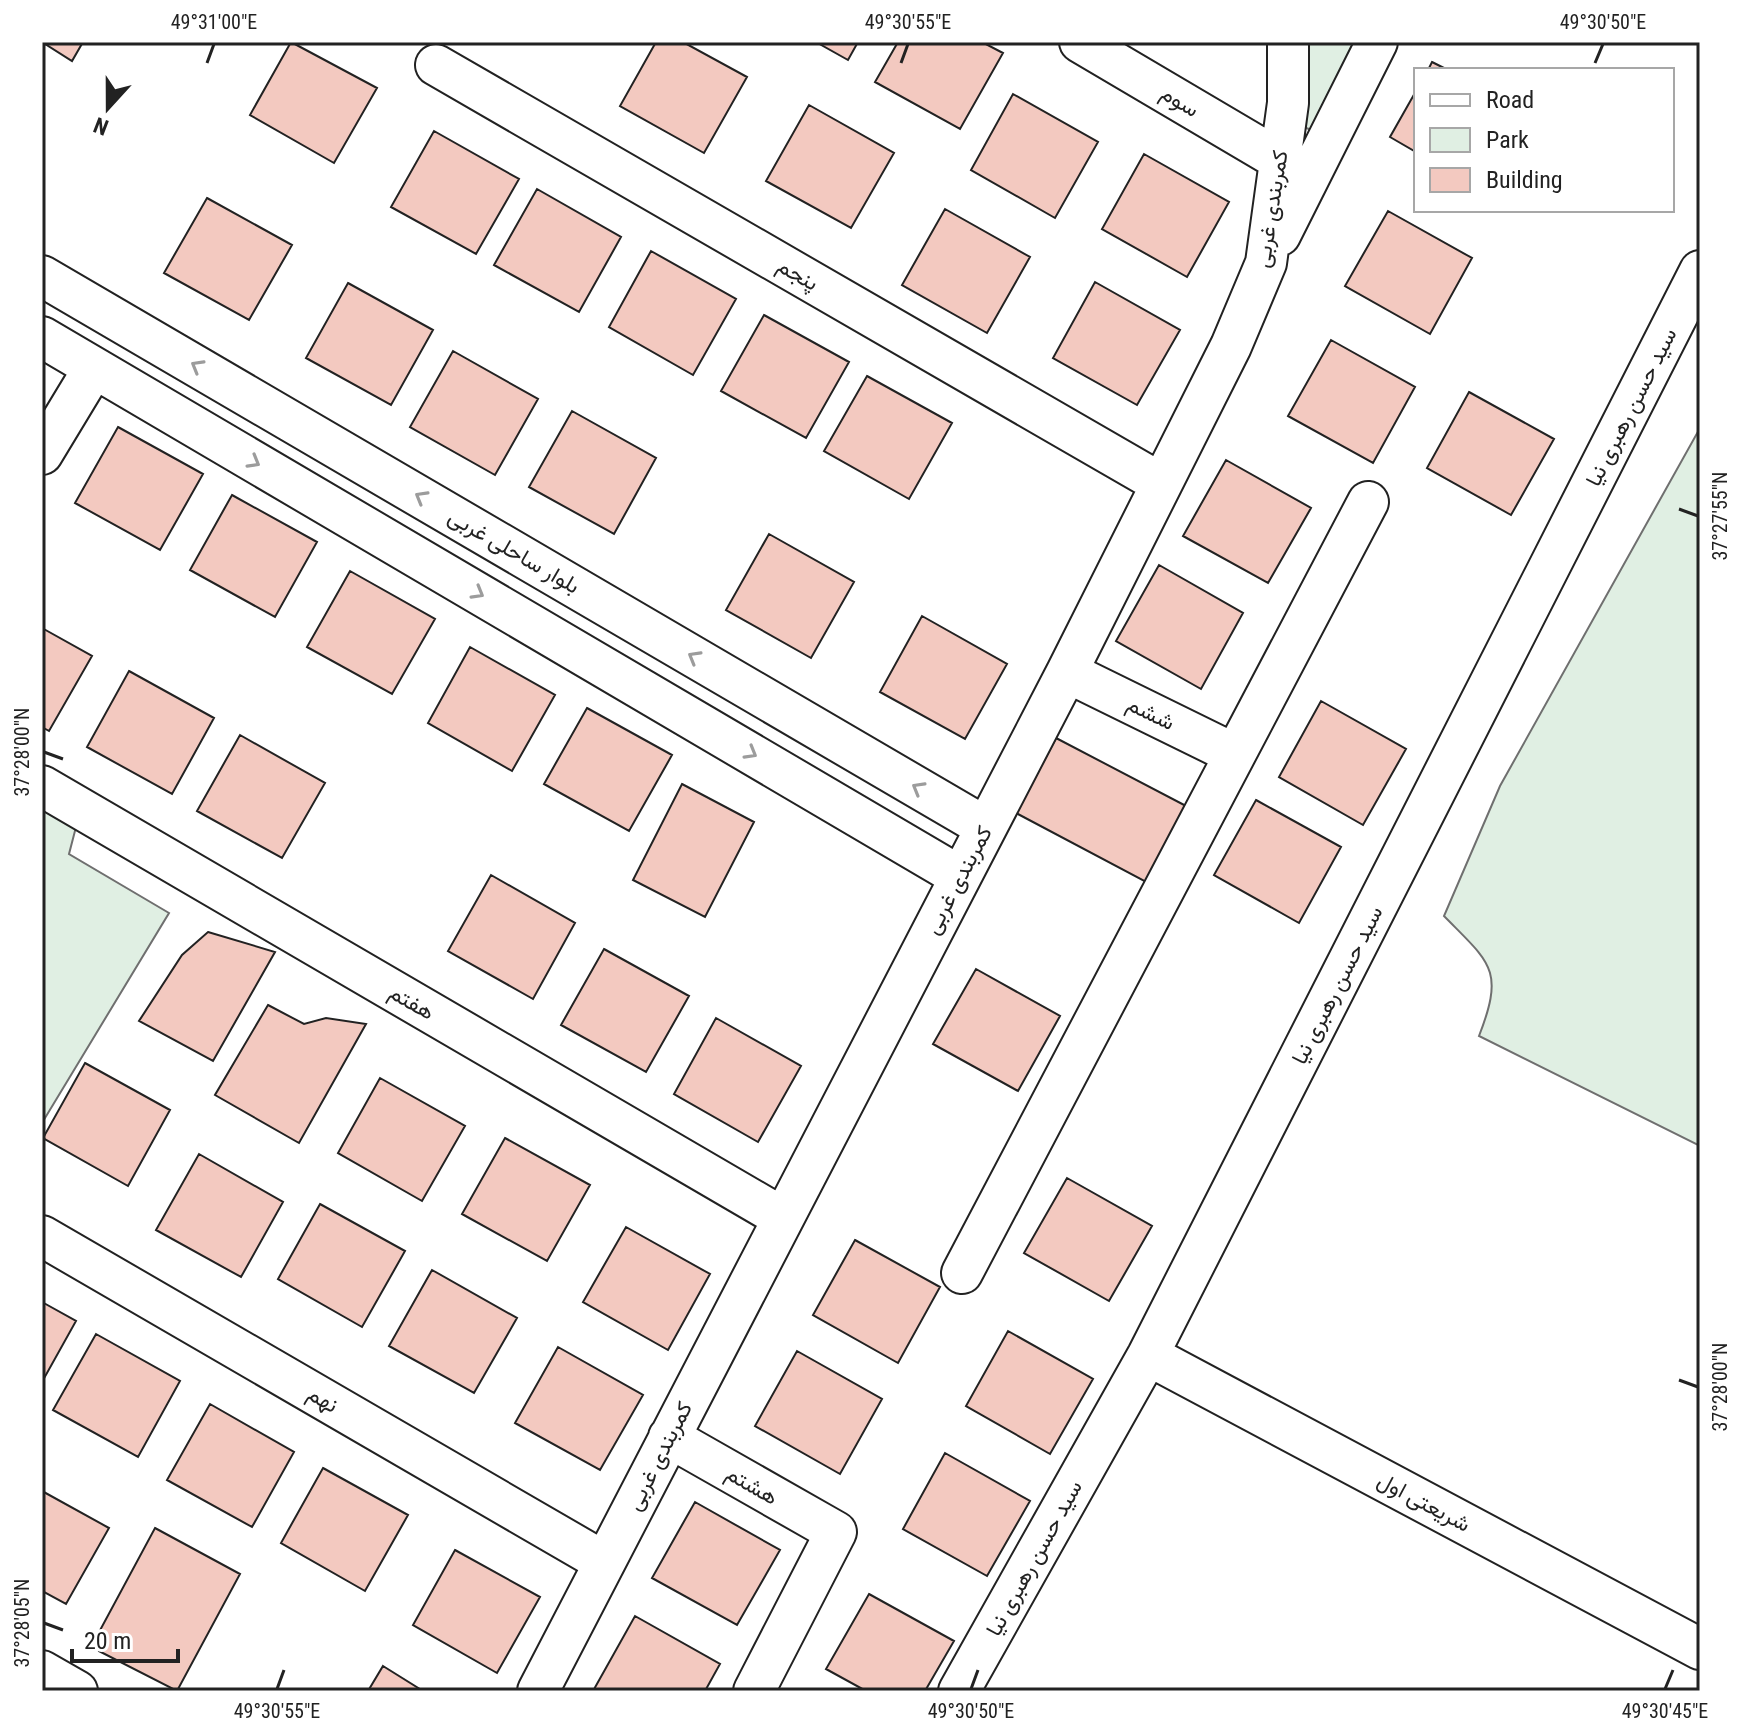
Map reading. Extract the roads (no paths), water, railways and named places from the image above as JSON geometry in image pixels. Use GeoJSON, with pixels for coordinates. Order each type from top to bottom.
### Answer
{"type":"FeatureCollection","features":[{"type":"Feature","properties":{"kind":"street","name":"سوم"},"geometry":{"type":"LineString","coordinates":[[1080,42],[1280,160]]}},
{"type":"Feature","properties":{"kind":"street","name":"کمربندی غربی"},"geometry":{"type":"LineString","coordinates":[[538,1691],[1067,672],[1231,346],[1266,263],[1288,103],[1288,42]]}},
{"type":"Feature","properties":{"kind":"street"},"geometry":{"type":"LineString","coordinates":[[1266,263],[1377,42]]}},
{"type":"Feature","properties":{"kind":"street","name":"پنجم"},"geometry":{"type":"LineString","coordinates":[[436,65],[1160,483]]}},
{"type":"Feature","properties":{"kind":"street","name":"بلوار ساحلی غربی"},"geometry":{"type":"LineString","coordinates":[[42,276],[985,827]]}},
{"type":"Feature","properties":{"kind":"street","name":"سید حسن رهبری نیا"},"geometry":{"type":"LineString","coordinates":[[968,1688],[1148,1355],[1696,289]]}},
{"type":"Feature","properties":{"kind":"street"},"geometry":{"type":"LineString","coordinates":[[42,337],[959,876]]}},
{"type":"Feature","properties":{"kind":"street"},"geometry":{"type":"LineString","coordinates":[[42,454],[94,368]]}},
{"type":"Feature","properties":{"kind":"street"},"geometry":{"type":"LineString","coordinates":[[962,1273],[1368,502]]}},
{"type":"Feature","properties":{"kind":"street","name":"ششم"},"geometry":{"type":"LineString","coordinates":[[1067,672],[1234,754]]}},
{"type":"Feature","properties":{"kind":"street","name":"هفتم"},"geometry":{"type":"LineString","coordinates":[[42,786],[783,1218]]}},
{"type":"Feature","properties":{"kind":"street","name":"نهم"},"geometry":{"type":"LineString","coordinates":[[42,1236],[604,1562]]}},
{"type":"Feature","properties":{"kind":"street","name":"شریعتی اول"},"geometry":{"type":"LineString","coordinates":[[1148,1355],[1700,1649]]}},
{"type":"Feature","properties":{"kind":"street","name":"هشتم"},"geometry":{"type":"LineString","coordinates":[[669,1437],[836,1532],[754,1691]]}},
{"type":"Feature","properties":{"kind":"street"},"geometry":{"type":"LineString","coordinates":[[42,1671],[77,1691]]}}]}
